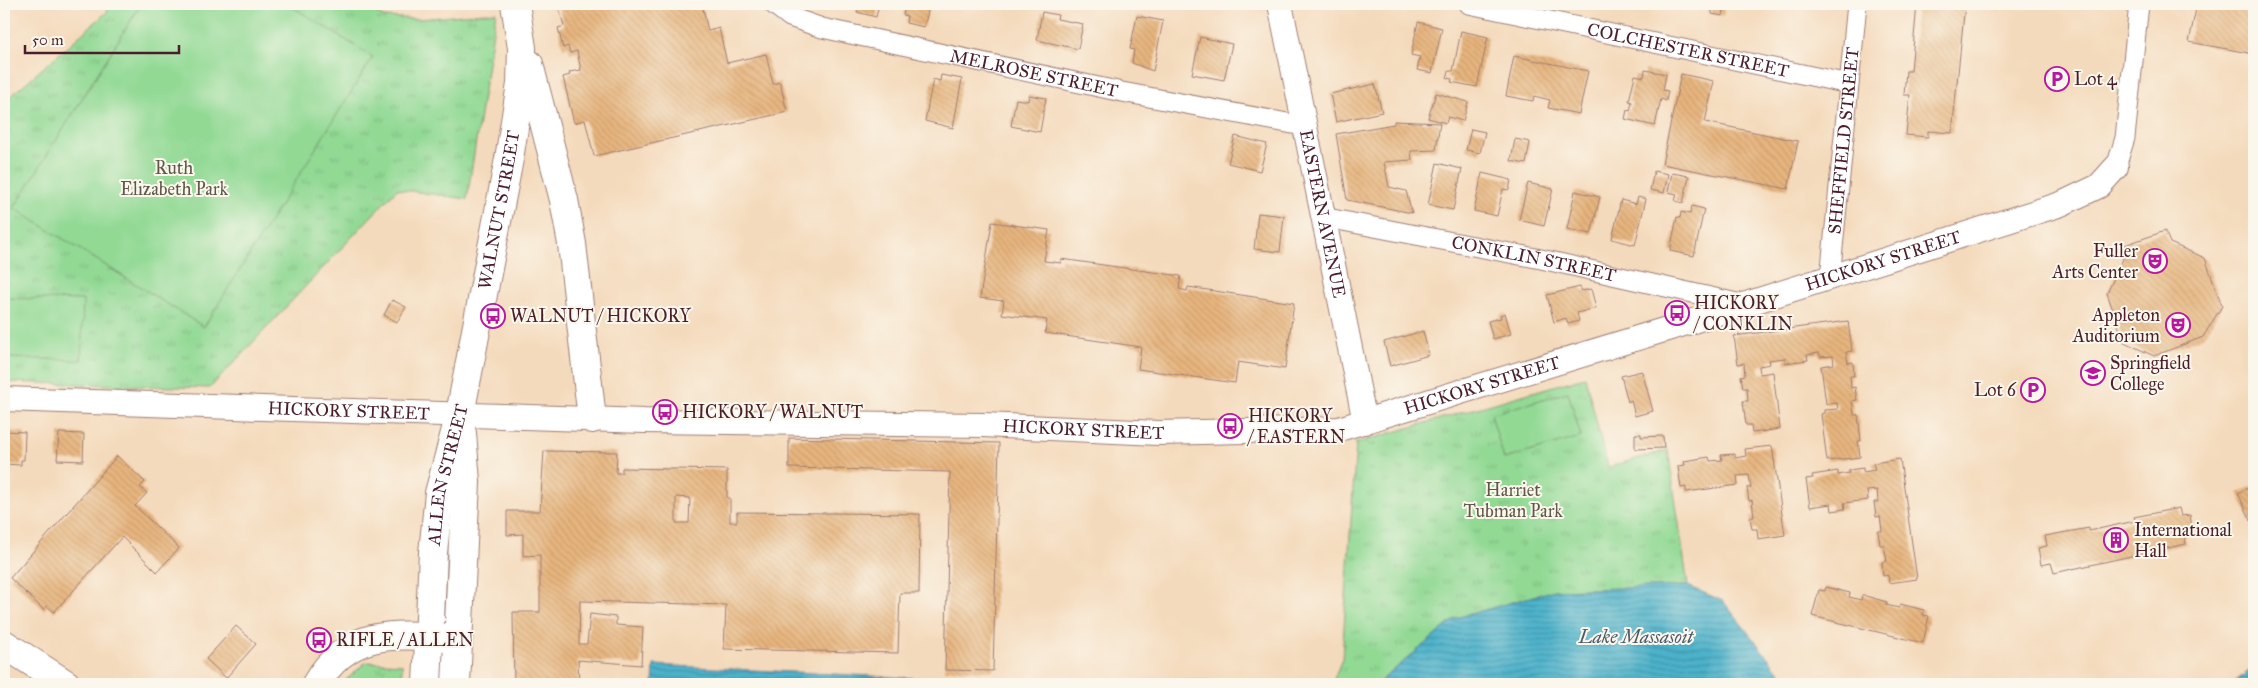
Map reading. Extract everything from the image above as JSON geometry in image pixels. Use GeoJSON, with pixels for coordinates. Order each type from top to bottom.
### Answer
{"type":"FeatureCollection","features":[{"type":"Feature","properties":{"kind":"main road","name":"WALNUT STREET"},"geometry":{"type":"LineString","coordinates":[[460,414],[517,111],[522,66],[518,17]]}},
{"type":"Feature","properties":{"kind":"main road"},"geometry":{"type":"LineString","coordinates":[[518,17],[564,200],[572,244],[592,418]]}},
{"type":"Feature","properties":{"kind":"main road","name":"ALLEN STREET"},"geometry":{"type":"LineString","coordinates":[[427,683],[432,553],[439,493],[460,414]]}},
{"type":"Feature","properties":{"kind":"main road","name":"ALLEN STREET"},"geometry":{"type":"LineString","coordinates":[[456,684],[466,482],[460,414]]}},
{"type":"Feature","properties":{"kind":"main road"},"geometry":{"type":"LineString","coordinates":[[316,684],[334,658],[356,644],[380,636],[429,636],[459,639]]}},
{"type":"Feature","properties":{"kind":"main road"},"geometry":{"type":"LineString","coordinates":[[5,646],[66,684]]}},
{"type":"Feature","properties":{"kind":"street","name":"MELROSE STREET"},"geometry":{"type":"LineString","coordinates":[[773,4],[790,17],[822,28],[1122,92],[1303,126]]}},
{"type":"Feature","properties":{"kind":"street","name":"EASTERN AVENUE"},"geometry":{"type":"LineString","coordinates":[[1280,4],[1303,126],[1365,422]]}},
{"type":"Feature","properties":{"kind":"street","name":"COLCHESTER STREET"},"geometry":{"type":"LineString","coordinates":[[1469,4],[1848,84]]}},
{"type":"Feature","properties":{"kind":"street","name":"SHEFFIELD STREET"},"geometry":{"type":"LineString","coordinates":[[1830,278],[1857,4]]}},
{"type":"Feature","properties":{"kind":"street"},"geometry":{"type":"LineString","coordinates":[[2116,167],[2125,138],[2139,4]]}},
{"type":"Feature","properties":{"kind":"street","name":"HICKORY STREET"},"geometry":{"type":"LineString","coordinates":[[4,399],[592,418],[983,425],[1158,433],[1339,429],[1746,305],[2061,204],[2099,186],[2116,167]]}},
{"type":"Feature","properties":{"kind":"street","name":"CONKLIN STREET"},"geometry":{"type":"LineString","coordinates":[[1322,217],[1541,259],[1746,305]]}},
{"type":"Feature","properties":{"kind":"green space","name":"Ruth Elizabeth Park"},"geometry":{"type":"Polygon","coordinates":[[[109,4],[364,4],[383,17],[419,19],[496,12],[467,199],[397,189],[210,388],[4,382],[4,102],[107,12],[109,4]]]}},
{"type":"Feature","properties":{"kind":"green space"},"geometry":{"type":"Polygon","coordinates":[[[141,4],[288,4],[373,57],[204,327],[14,208],[141,4]]]}},
{"type":"Feature","properties":{"kind":"green space"},"geometry":{"type":"Polygon","coordinates":[[[4,298],[83,300],[81,360],[4,358],[4,298]]]}},
{"type":"Feature","properties":{"kind":"green space","name":"Harriet Tubman Park"},"geometry":{"type":"Polygon","coordinates":[[[1585,377],[1608,467],[1668,450],[1688,586],[1555,590],[1456,618],[1377,684],[1332,684],[1342,659],[1356,443],[1585,377]]]}},
{"type":"Feature","properties":{"kind":"green space"},"geometry":{"type":"Polygon","coordinates":[[[1568,392],[1581,437],[1504,459],[1491,414],[1568,392]]]}},
{"type":"Feature","properties":{"kind":"green space"},"geometry":{"type":"Polygon","coordinates":[[[366,662],[402,664],[402,684],[342,684],[366,662]]]}},
{"type":"Feature","properties":{"kind":"water","name":"Lake Massasoit"},"geometry":{"type":"Polygon","coordinates":[[[1688,586],[1723,601],[1789,684],[1377,684],[1456,618],[1555,590],[1688,586]]]}},
{"type":"Feature","properties":{"kind":"water"},"geometry":{"type":"Polygon","coordinates":[[[654,665],[992,682],[1011,684],[653,684],[654,665]]]}},
{"type":"Feature","properties":{"kind":"water"},"geometry":{"type":"Polygon","coordinates":[[[2254,667],[2254,684],[2232,684],[2254,667]]]}},
{"type":"Feature","properties":{"kind":"water"},"geometry":{"type":"Polygon","coordinates":[[[1189,681],[1260,682],[1268,684],[1176,684],[1189,681]]]}},
{"type":"Feature","properties":{"kind":"building"},"geometry":{"type":"Polygon","coordinates":[[[552,4],[702,4],[708,31],[719,28],[727,63],[766,54],[773,84],[780,82],[787,112],[594,156],[585,120],[574,123],[563,77],[570,75],[569,72],[581,70],[577,51],[570,53],[568,46],[563,48],[558,28],[564,26],[559,8],[553,9],[552,4]]]}},
{"type":"Feature","properties":{"kind":"building"},"geometry":{"type":"Polygon","coordinates":[[[855,4],[879,4],[876,17],[857,12],[858,7],[854,6],[855,4]]]}},
{"type":"Feature","properties":{"kind":"building"},"geometry":{"type":"Polygon","coordinates":[[[906,4],[930,4],[924,27],[906,23],[907,16],[903,15],[906,4]]]}},
{"type":"Feature","properties":{"kind":"building"},"geometry":{"type":"Polygon","coordinates":[[[1692,4],[1725,4],[1723,16],[1712,14],[1712,10],[1692,6],[1692,4]]]}},
{"type":"Feature","properties":{"kind":"building"},"geometry":{"type":"Polygon","coordinates":[[[1917,4],[1965,4],[1952,133],[1928,131],[1928,137],[1906,135],[1910,95],[1904,95],[1906,71],[1911,71],[1917,4]]]}},
{"type":"Feature","properties":{"kind":"building"},"geometry":{"type":"Polygon","coordinates":[[[2197,4],[2254,4],[2254,54],[2189,42],[2197,4]]]}},
{"type":"Feature","properties":{"kind":"building"},"geometry":{"type":"Polygon","coordinates":[[[1042,12],[1058,15],[1057,19],[1083,24],[1078,49],[1037,40],[1042,12]]]}},
{"type":"Feature","properties":{"kind":"building"},"geometry":{"type":"Polygon","coordinates":[[[1137,16],[1163,21],[1153,71],[1132,63],[1134,50],[1130,49],[1137,16]]]}},
{"type":"Feature","properties":{"kind":"building"},"geometry":{"type":"Polygon","coordinates":[[[1418,22],[1442,28],[1432,73],[1417,70],[1420,57],[1411,55],[1418,22]]]}},
{"type":"Feature","properties":{"kind":"building"},"geometry":{"type":"Polygon","coordinates":[[[1461,31],[1488,37],[1477,87],[1451,82],[1452,79],[1447,78],[1449,71],[1453,71],[1461,31]]]}},
{"type":"Feature","properties":{"kind":"building"},"geometry":{"type":"Polygon","coordinates":[[[1200,37],[1232,44],[1224,80],[1192,74],[1200,37]]]}},
{"type":"Feature","properties":{"kind":"building"},"geometry":{"type":"Polygon","coordinates":[[[1514,56],[1588,71],[1579,114],[1548,108],[1550,100],[1534,96],[1533,101],[1506,96],[1514,56]]]}},
{"type":"Feature","properties":{"kind":"building"},"geometry":{"type":"Polygon","coordinates":[[[1645,70],[1666,74],[1663,90],[1668,91],[1666,101],[1661,99],[1655,126],[1625,119],[1627,110],[1630,111],[1632,102],[1629,101],[1635,75],[1644,77],[1645,70]]]}},
{"type":"Feature","properties":{"kind":"building"},"geometry":{"type":"Polygon","coordinates":[[[1681,74],[1714,81],[1705,122],[1798,141],[1788,189],[1662,164],[1681,74]]]}},
{"type":"Feature","properties":{"kind":"building"},"geometry":{"type":"Polygon","coordinates":[[[941,75],[962,79],[953,128],[925,121],[933,79],[940,81],[941,75]]]}},
{"type":"Feature","properties":{"kind":"building"},"geometry":{"type":"Polygon","coordinates":[[[1375,84],[1382,112],[1336,122],[1330,94],[1375,84]]]}},
{"type":"Feature","properties":{"kind":"building"},"geometry":{"type":"Polygon","coordinates":[[[1436,93],[1468,102],[1463,121],[1448,117],[1446,123],[1428,118],[1436,93]]]}},
{"type":"Feature","properties":{"kind":"building"},"geometry":{"type":"Polygon","coordinates":[[[1029,95],[1046,98],[1040,132],[1011,126],[1016,99],[1028,101],[1029,95]]]}},
{"type":"Feature","properties":{"kind":"building"},"geometry":{"type":"Polygon","coordinates":[[[1394,121],[1440,123],[1436,150],[1411,151],[1412,160],[1384,162],[1389,187],[1406,191],[1412,213],[1347,200],[1336,134],[1394,124],[1394,121]]]}},
{"type":"Feature","properties":{"kind":"building"},"geometry":{"type":"Polygon","coordinates":[[[1471,129],[1485,132],[1480,153],[1466,150],[1471,129]]]}},
{"type":"Feature","properties":{"kind":"building"},"geometry":{"type":"Polygon","coordinates":[[[1235,136],[1267,144],[1260,171],[1228,163],[1235,136]]]}},
{"type":"Feature","properties":{"kind":"building"},"geometry":{"type":"Polygon","coordinates":[[[1515,139],[1530,142],[1526,164],[1511,161],[1515,139]]]}},
{"type":"Feature","properties":{"kind":"building"},"geometry":{"type":"Polygon","coordinates":[[[1437,163],[1462,169],[1453,210],[1428,205],[1437,163]]]}},
{"type":"Feature","properties":{"kind":"building"},"geometry":{"type":"Polygon","coordinates":[[[1654,171],[1668,174],[1664,193],[1650,190],[1654,171]]]}},
{"type":"Feature","properties":{"kind":"building"},"geometry":{"type":"Polygon","coordinates":[[[1482,173],[1511,180],[1509,190],[1503,189],[1497,216],[1474,211],[1482,173]]]}},
{"type":"Feature","properties":{"kind":"building"},"geometry":{"type":"Polygon","coordinates":[[[1672,173],[1689,176],[1683,203],[1675,201],[1677,194],[1668,192],[1672,173]]]}},
{"type":"Feature","properties":{"kind":"building"},"geometry":{"type":"Polygon","coordinates":[[[1528,183],[1553,189],[1544,226],[1519,220],[1528,183]]]}},
{"type":"Feature","properties":{"kind":"building"},"geometry":{"type":"Polygon","coordinates":[[[1575,191],[1600,197],[1591,234],[1567,229],[1575,191]]]}},
{"type":"Feature","properties":{"kind":"building"},"geometry":{"type":"Polygon","coordinates":[[[1638,197],[1646,199],[1635,245],[1612,239],[1621,200],[1636,204],[1638,197]]]}},
{"type":"Feature","properties":{"kind":"building"},"geometry":{"type":"Polygon","coordinates":[[[1692,206],[1704,209],[1694,256],[1670,251],[1677,217],[1680,218],[1681,212],[1690,214],[1692,206]]]}},
{"type":"Feature","properties":{"kind":"building"},"geometry":{"type":"Polygon","coordinates":[[[1258,213],[1284,216],[1280,252],[1254,249],[1258,213]]]}},
{"type":"Feature","properties":{"kind":"building"},"geometry":{"type":"Polygon","coordinates":[[[992,222],[1049,230],[1044,261],[1061,263],[1061,259],[1181,276],[1179,289],[1187,291],[1188,287],[1294,303],[1285,369],[1238,362],[1235,383],[1138,369],[1141,347],[1045,333],[1047,320],[1002,314],[1004,301],[980,298],[992,222]]]}},
{"type":"Feature","properties":{"kind":"building","name":"Fuller Arts Center"},"geometry":{"type":"Polygon","coordinates":[[[2165,231],[2170,243],[2205,258],[2222,306],[2203,337],[2154,356],[2124,342],[2107,293],[2123,259],[2119,247],[2165,231]]]}},
{"type":"Feature","properties":{"kind":"building"},"geometry":{"type":"Polygon","coordinates":[[[1580,287],[1582,291],[1591,289],[1596,308],[1577,313],[1579,321],[1568,324],[1566,318],[1554,322],[1547,295],[1580,287]]]}},
{"type":"Feature","properties":{"kind":"building"},"geometry":{"type":"Polygon","coordinates":[[[392,300],[406,307],[397,322],[384,315],[392,300]]]}},
{"type":"Feature","properties":{"kind":"building"},"geometry":{"type":"Polygon","coordinates":[[[1505,313],[1511,334],[1493,339],[1488,321],[1501,318],[1500,315],[1505,313]]]}},
{"type":"Feature","properties":{"kind":"building"},"geometry":{"type":"Polygon","coordinates":[[[1848,321],[1852,351],[1846,352],[1848,363],[1853,362],[1854,376],[1850,376],[1851,388],[1855,387],[1857,400],[1852,401],[1854,415],[1858,415],[1861,441],[1858,441],[1860,457],[1827,461],[1821,414],[1824,413],[1824,410],[1838,409],[1837,403],[1826,404],[1821,366],[1834,364],[1833,356],[1820,357],[1819,353],[1807,355],[1808,360],[1785,363],[1785,358],[1769,360],[1770,364],[1759,366],[1760,374],[1773,372],[1780,429],[1752,433],[1751,425],[1746,425],[1743,401],[1748,401],[1747,388],[1743,388],[1741,376],[1745,375],[1744,363],[1738,364],[1734,336],[1848,321]]]}},
{"type":"Feature","properties":{"kind":"building"},"geometry":{"type":"Polygon","coordinates":[[[1423,331],[1429,355],[1390,366],[1384,342],[1423,331]]]}},
{"type":"Feature","properties":{"kind":"building"},"geometry":{"type":"Polygon","coordinates":[[[1642,371],[1653,411],[1635,416],[1631,400],[1628,402],[1621,376],[1642,371]]]}},
{"type":"Feature","properties":{"kind":"building"},"geometry":{"type":"Polygon","coordinates":[[[4,431],[25,432],[24,460],[21,460],[21,465],[4,464],[4,431]]]}},
{"type":"Feature","properties":{"kind":"building"},"geometry":{"type":"Polygon","coordinates":[[[59,433],[84,434],[83,461],[57,460],[59,433]]]}},
{"type":"Feature","properties":{"kind":"building"},"geometry":{"type":"Polygon","coordinates":[[[1635,434],[1641,434],[1641,437],[1663,436],[1664,448],[1635,449],[1635,434]]]}},
{"type":"Feature","properties":{"kind":"building"},"geometry":{"type":"Polygon","coordinates":[[[789,438],[999,443],[993,671],[945,670],[950,472],[789,468],[789,438]]]}},
{"type":"Feature","properties":{"kind":"building"},"geometry":{"type":"Polygon","coordinates":[[[1772,446],[1785,535],[1758,539],[1757,529],[1752,529],[1750,517],[1754,517],[1752,500],[1749,501],[1747,488],[1751,488],[1749,475],[1737,476],[1738,485],[1686,492],[1686,487],[1681,488],[1678,466],[1685,465],[1684,461],[1709,457],[1710,461],[1722,460],[1721,455],[1735,454],[1735,458],[1746,456],[1745,449],[1772,446]]]}},
{"type":"Feature","properties":{"kind":"building"},"geometry":{"type":"Polygon","coordinates":[[[544,451],[617,452],[616,473],[622,473],[622,468],[727,470],[727,498],[730,498],[730,522],[737,522],[737,512],[920,514],[919,593],[900,593],[898,653],[724,649],[726,605],[580,601],[579,644],[587,644],[590,614],[616,617],[616,625],[643,627],[641,665],[578,660],[579,684],[514,684],[513,612],[540,612],[540,555],[523,556],[523,534],[507,535],[507,511],[540,511],[544,451]],[[676,497],[676,523],[689,523],[690,498],[676,497]]]}},
{"type":"Feature","properties":{"kind":"building"},"geometry":{"type":"Polygon","coordinates":[[[117,456],[145,482],[140,487],[147,493],[135,506],[179,548],[157,572],[122,537],[54,612],[47,606],[44,610],[10,578],[117,456]]]}},
{"type":"Feature","properties":{"kind":"building"},"geometry":{"type":"Polygon","coordinates":[[[1900,459],[1917,579],[1889,583],[1888,575],[1883,576],[1882,562],[1887,561],[1884,545],[1880,545],[1878,531],[1882,531],[1880,516],[1876,517],[1874,502],[1878,502],[1877,490],[1867,491],[1868,500],[1844,503],[1845,509],[1832,511],[1831,504],[1810,507],[1806,479],[1813,478],[1812,475],[1838,471],[1838,475],[1849,473],[1849,470],[1863,468],[1863,472],[1875,470],[1873,463],[1900,459]]]}},
{"type":"Feature","properties":{"kind":"building"},"geometry":{"type":"Polygon","coordinates":[[[2254,485],[2254,527],[2238,493],[2254,485]]]}},
{"type":"Feature","properties":{"kind":"building","name":"International Hall"},"geometry":{"type":"Polygon","coordinates":[[[2179,508],[2181,516],[2190,515],[2193,533],[2185,535],[2186,544],[2054,573],[2051,563],[2041,565],[2038,548],[2047,546],[2045,536],[2089,528],[2089,531],[2135,521],[2134,517],[2179,508]]]}},
{"type":"Feature","properties":{"kind":"building"},"geometry":{"type":"Polygon","coordinates":[[[1826,587],[1850,593],[1849,597],[1861,600],[1862,595],[1887,602],[1886,605],[1899,608],[1900,604],[1924,610],[1923,615],[1929,616],[1923,643],[1812,616],[1819,590],[1825,591],[1826,587]]]}},
{"type":"Feature","properties":{"kind":"building"},"geometry":{"type":"Polygon","coordinates":[[[236,626],[256,644],[226,678],[206,659],[236,626]]]}},
{"type":"Feature","properties":{"kind":"place","name":"Lot 4"},"geometry":{"type":"Point","coordinates":[2057,79]}},
{"type":"Feature","properties":{"kind":"place","name":"Fuller Arts Center"},"geometry":{"type":"Point","coordinates":[2155,261]}},
{"type":"Feature","properties":{"kind":"place","name":"HICKORY / CONKLIN"},"geometry":{"type":"Point","coordinates":[1677,313]}},
{"type":"Feature","properties":{"kind":"place","name":"WALNUT / HICKORY"},"geometry":{"type":"Point","coordinates":[493,316]}},
{"type":"Feature","properties":{"kind":"place","name":"Appleton Auditorium"},"geometry":{"type":"Point","coordinates":[2178,325]}},
{"type":"Feature","properties":{"kind":"place","name":"Springfield College"},"geometry":{"type":"Point","coordinates":[2093,373]}},
{"type":"Feature","properties":{"kind":"place","name":"Lot 6"},"geometry":{"type":"Point","coordinates":[2033,390]}},
{"type":"Feature","properties":{"kind":"place","name":"HICKORY / WALNUT"},"geometry":{"type":"Point","coordinates":[665,412]}},
{"type":"Feature","properties":{"kind":"place","name":"HICKORY / EASTERN"},"geometry":{"type":"Point","coordinates":[1230,426]}},
{"type":"Feature","properties":{"kind":"place","name":"International Hall"},"geometry":{"type":"Point","coordinates":[2116,540]}},
{"type":"Feature","properties":{"kind":"place","name":"RIFLE / ALLEN"},"geometry":{"type":"Point","coordinates":[319,640]}}]}
